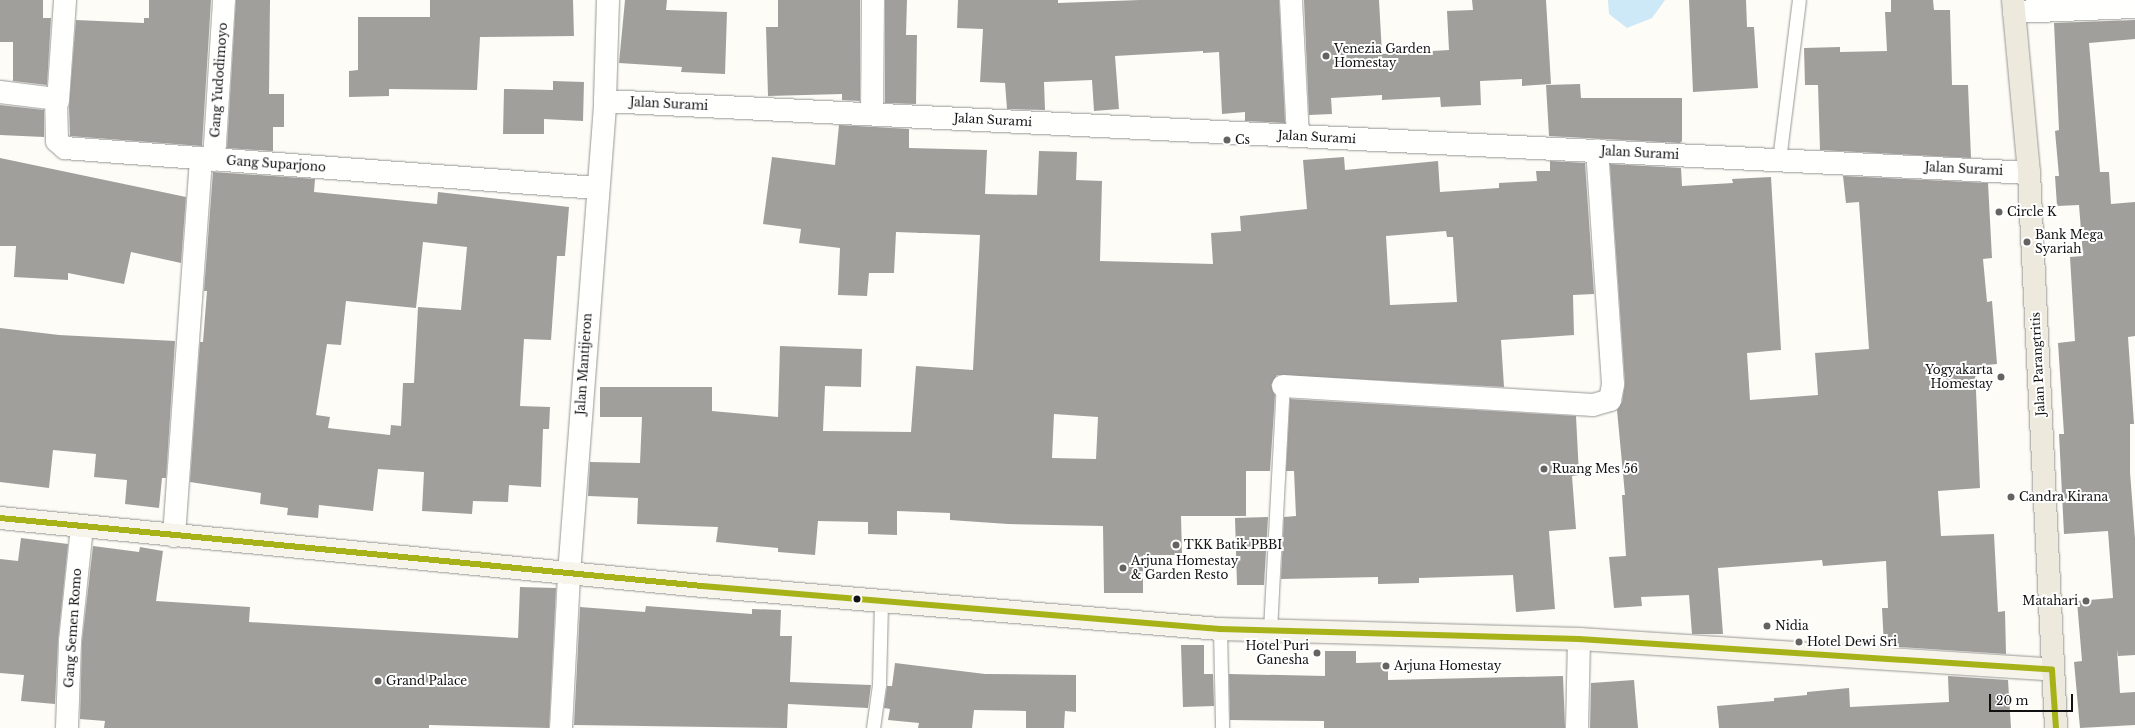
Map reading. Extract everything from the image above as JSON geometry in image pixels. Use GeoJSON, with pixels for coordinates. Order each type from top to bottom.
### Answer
{"type":"FeatureCollection","features":[{"type":"Feature","properties":{"kind":"main road","name":"Jalan Parangtritis"},"geometry":{"type":"LineString","coordinates":[[2013,6],[2029,173],[2056,728]]}},
{"type":"Feature","properties":{"kind":"main road"},"geometry":{"type":"LineString","coordinates":[[0,518],[569,574],[1220,629],[1579,639],[2052,670]]}},
{"type":"Feature","properties":{"kind":"street"},"geometry":{"type":"LineString","coordinates":[[0,92],[54,98],[58,101],[65,0]]}},
{"type":"Feature","properties":{"kind":"street","name":"Gang Yudodimoyo"},"geometry":{"type":"LineString","coordinates":[[174,536],[207,159],[224,0]]}},
{"type":"Feature","properties":{"kind":"street","name":"Jalan Mantijeron"},"geometry":{"type":"LineString","coordinates":[[561,728],[569,574],[597,188],[605,101],[608,0]]}},
{"type":"Feature","properties":{"kind":"street"},"geometry":{"type":"LineString","coordinates":[[872,114],[873,0]]}},
{"type":"Feature","properties":{"kind":"street"},"geometry":{"type":"LineString","coordinates":[[1290,0],[1298,136]]}},
{"type":"Feature","properties":{"kind":"street"},"geometry":{"type":"LineString","coordinates":[[2013,6],[2135,7]]}},
{"type":"Feature","properties":{"kind":"street","name":"Gang Suparjono"},"geometry":{"type":"LineString","coordinates":[[58,101],[57,141],[65,148],[597,188]]}},
{"type":"Feature","properties":{"kind":"street","name":"Jalan Surami"},"geometry":{"type":"LineString","coordinates":[[605,101],[2029,173]]}},
{"type":"Feature","properties":{"kind":"street"},"geometry":{"type":"LineString","coordinates":[[1283,386],[1593,405],[1610,400],[1614,384],[1597,151]]}},
{"type":"Feature","properties":{"kind":"street","name":"Gang Semen Romo"},"geometry":{"type":"LineString","coordinates":[[67,728],[70,641],[82,527]]}},
{"type":"Feature","properties":{"kind":"street"},"geometry":{"type":"LineString","coordinates":[[1577,728],[1579,639]]}},
{"type":"Feature","properties":{"kind":"lane"},"geometry":{"type":"LineString","coordinates":[[1779,160],[1799,0]]}},
{"type":"Feature","properties":{"kind":"lane"},"geometry":{"type":"LineString","coordinates":[[1270,630],[1283,386]]}},
{"type":"Feature","properties":{"kind":"lane"},"geometry":{"type":"LineString","coordinates":[[873,728],[879,686],[881,601]]}},
{"type":"Feature","properties":{"kind":"lane"},"geometry":{"type":"LineString","coordinates":[[1220,629],[1222,728]]}},
{"type":"Feature","properties":{"kind":"water"},"geometry":{"type":"Polygon","coordinates":[[[1608,0],[1665,0],[1652,18],[1627,28],[1609,14],[1608,0]]]}},
{"type":"Feature","properties":{"kind":"building"},"geometry":{"type":"Polygon","coordinates":[[[0,0],[43,0],[43,18],[51,18],[47,85],[13,81],[13,42],[0,42],[0,0]]]}},
{"type":"Feature","properties":{"kind":"building"},"geometry":{"type":"Polygon","coordinates":[[[149,0],[211,0],[202,146],[70,136],[69,107],[76,20],[144,23],[144,18],[149,18],[149,0]]]}},
{"type":"Feature","properties":{"kind":"building"},"geometry":{"type":"Polygon","coordinates":[[[236,0],[270,0],[269,94],[284,94],[284,127],[273,127],[273,151],[227,148],[236,0]]]}},
{"type":"Feature","properties":{"kind":"building"},"geometry":{"type":"Polygon","coordinates":[[[430,0],[573,0],[574,36],[480,37],[477,90],[389,89],[389,96],[349,97],[349,71],[358,70],[358,17],[430,17],[430,0]]]}},
{"type":"Feature","properties":{"kind":"building"},"geometry":{"type":"Polygon","coordinates":[[[625,0],[667,0],[666,10],[727,12],[725,74],[681,72],[682,67],[619,63],[625,0]]]}},
{"type":"Feature","properties":{"kind":"building"},"geometry":{"type":"Polygon","coordinates":[[[778,0],[860,0],[860,101],[842,100],[842,94],[768,96],[766,27],[778,27],[778,0]]]}},
{"type":"Feature","properties":{"kind":"building"},"geometry":{"type":"Polygon","coordinates":[[[885,0],[907,0],[906,35],[917,35],[916,104],[885,103],[885,0]]]}},
{"type":"Feature","properties":{"kind":"building"},"geometry":{"type":"Polygon","coordinates":[[[958,0],[1058,0],[1058,3],[1140,0],[1279,0],[1285,123],[1245,121],[1245,112],[1222,114],[1219,52],[1203,53],[1203,51],[1115,56],[1119,109],[1094,111],[1092,80],[1044,82],[1045,110],[1007,109],[1005,83],[980,82],[983,29],[957,28],[958,0]]]}},
{"type":"Feature","properties":{"kind":"building"},"geometry":{"type":"Polygon","coordinates":[[[1304,0],[1379,0],[1382,54],[1449,50],[1447,11],[1473,10],[1472,0],[1546,0],[1551,84],[1522,86],[1522,79],[1480,81],[1481,105],[1441,107],[1440,97],[1382,100],[1382,95],[1331,98],[1332,114],[1309,115],[1304,0]]]}},
{"type":"Feature","properties":{"kind":"building"},"geometry":{"type":"Polygon","coordinates":[[[1689,0],[1746,0],[1747,27],[1754,27],[1758,88],[1693,92],[1689,0]]]}},
{"type":"Feature","properties":{"kind":"building"},"geometry":{"type":"Polygon","coordinates":[[[1891,0],[1933,0],[1934,10],[1950,10],[1952,85],[1968,85],[1971,158],[1820,150],[1818,85],[1805,85],[1804,48],[1840,47],[1840,52],[1887,51],[1885,12],[1891,12],[1891,0]]]}},
{"type":"Feature","properties":{"kind":"building"},"geometry":{"type":"Polygon","coordinates":[[[2135,20],[2135,39],[2089,43],[2100,172],[2109,172],[2111,204],[2135,202],[2135,336],[2128,337],[2134,424],[2130,424],[2130,472],[2135,538],[2135,655],[2118,656],[2117,649],[2120,693],[2135,692],[2135,725],[2080,728],[2074,662],[2082,661],[2077,601],[2113,598],[2108,531],[2064,534],[2059,434],[2064,434],[2058,343],[2075,341],[2070,257],[2083,256],[2079,205],[2057,206],[2055,176],[2059,176],[2055,131],[2059,130],[2054,23],[2135,20]]]}},
{"type":"Feature","properties":{"kind":"building"},"geometry":{"type":"Polygon","coordinates":[[[553,81],[584,82],[583,121],[544,119],[544,134],[503,134],[504,89],[553,90],[553,81]]]}},
{"type":"Feature","properties":{"kind":"building"},"geometry":{"type":"Polygon","coordinates":[[[1580,84],[1581,98],[1682,98],[1682,141],[1680,143],[1549,136],[1546,85],[1580,84]]]}},
{"type":"Feature","properties":{"kind":"building"},"geometry":{"type":"Polygon","coordinates":[[[0,105],[44,110],[44,137],[0,135],[0,105]]]}},
{"type":"Feature","properties":{"kind":"building"},"geometry":{"type":"Polygon","coordinates":[[[839,125],[909,129],[909,148],[987,150],[985,194],[1037,195],[1039,151],[1077,152],[1076,180],[1102,181],[1100,261],[1213,264],[1211,233],[1241,231],[1240,216],[1307,209],[1303,160],[1344,157],[1345,170],[1438,161],[1440,192],[1499,188],[1499,183],[1537,181],[1536,171],[1550,171],[1550,161],[1585,163],[1594,294],[1573,295],[1574,335],[1501,340],[1504,387],[1277,375],[1271,385],[1275,395],[1270,471],[1246,471],[1246,516],[1181,516],[1182,555],[1143,555],[1143,593],[1104,593],[1103,526],[1008,524],[950,520],[950,513],[897,511],[897,535],[868,534],[868,522],[818,521],[815,555],[778,552],[778,548],[716,542],[718,527],[637,524],[638,498],[588,496],[590,462],[640,463],[642,417],[600,417],[600,387],[712,387],[712,411],[778,417],[780,346],[862,349],[861,387],[825,386],[823,431],[911,432],[916,366],[973,370],[980,235],[896,232],[894,273],[869,273],[867,296],[838,295],[840,248],[799,243],[801,229],[763,224],[772,157],[835,165],[839,125]],[[1446,231],[1386,236],[1390,305],[1457,302],[1453,237],[1447,237],[1446,231]],[[1054,414],[1052,458],[1096,459],[1098,417],[1054,414]]]}},
{"type":"Feature","properties":{"kind":"building"},"geometry":{"type":"Polygon","coordinates":[[[0,158],[186,197],[181,263],[131,252],[124,284],[68,273],[68,280],[14,277],[16,246],[0,246],[0,158]]]}},
{"type":"Feature","properties":{"kind":"building"},"geometry":{"type":"Polygon","coordinates":[[[1610,164],[1681,168],[1682,186],[1733,183],[1732,179],[1771,177],[1781,350],[1747,353],[1750,400],[1818,395],[1815,353],[1869,349],[1859,202],[1846,203],[1843,176],[1988,183],[1992,258],[1983,259],[1987,302],[1992,301],[1997,364],[1975,366],[1980,488],[1938,491],[1941,536],[1994,534],[1998,612],[2005,611],[2006,654],[1884,646],[1882,608],[1888,608],[1886,561],[1823,566],[1822,560],[1718,568],[1723,634],[1692,634],[1689,595],[1641,597],[1642,606],[1614,608],[1609,557],[1626,556],[1622,495],[1625,495],[1617,410],[1622,402],[1625,383],[1610,164]]]}},
{"type":"Feature","properties":{"kind":"building"},"geometry":{"type":"Polygon","coordinates":[[[213,172],[315,179],[314,192],[437,204],[438,192],[569,207],[565,256],[557,256],[551,340],[524,339],[520,406],[550,407],[549,429],[543,429],[541,487],[509,485],[508,502],[473,501],[472,514],[422,511],[424,472],[378,469],[373,511],[319,505],[318,518],[287,515],[288,508],[260,504],[261,493],[190,482],[200,342],[203,342],[207,291],[204,291],[213,172]],[[423,242],[416,308],[346,301],[341,345],[327,344],[316,415],[330,417],[328,428],[390,435],[391,425],[401,426],[403,383],[414,383],[418,307],[461,310],[467,247],[423,242]]]}},
{"type":"Feature","properties":{"kind":"building"},"geometry":{"type":"Polygon","coordinates":[[[0,328],[59,335],[175,341],[166,478],[162,478],[159,508],[125,504],[127,480],[94,477],[96,454],[53,450],[49,488],[0,482],[0,328]]]}},
{"type":"Feature","properties":{"kind":"building"},"geometry":{"type":"Polygon","coordinates":[[[1290,399],[1576,416],[1579,475],[1572,476],[1576,529],[1549,531],[1555,609],[1516,612],[1513,575],[1419,578],[1419,583],[1378,584],[1378,577],[1281,579],[1284,517],[1296,516],[1294,471],[1286,471],[1290,399]]]}},
{"type":"Feature","properties":{"kind":"building"},"geometry":{"type":"Polygon","coordinates":[[[1268,517],[1264,585],[1237,585],[1235,518],[1268,517]]]}},
{"type":"Feature","properties":{"kind":"building"},"geometry":{"type":"Polygon","coordinates":[[[21,538],[68,544],[58,640],[55,704],[21,701],[24,675],[0,673],[0,559],[18,561],[21,538]]]}},
{"type":"Feature","properties":{"kind":"building"},"geometry":{"type":"Polygon","coordinates":[[[93,546],[139,552],[140,547],[163,551],[156,601],[250,607],[249,622],[518,638],[520,587],[556,588],[549,728],[429,725],[429,728],[104,728],[105,721],[80,719],[82,642],[93,546]]]}},
{"type":"Feature","properties":{"kind":"building"},"geometry":{"type":"Polygon","coordinates":[[[646,606],[752,614],[752,609],[781,610],[780,636],[792,636],[790,682],[871,685],[868,708],[788,704],[787,728],[574,725],[580,607],[645,612],[646,606]]]}},
{"type":"Feature","properties":{"kind":"building"},"geometry":{"type":"Polygon","coordinates":[[[1181,645],[1204,645],[1204,674],[1213,674],[1214,706],[1183,707],[1181,645]]]}},
{"type":"Feature","properties":{"kind":"building"},"geometry":{"type":"Polygon","coordinates":[[[1325,651],[1356,651],[1356,663],[1388,662],[1388,680],[1563,676],[1565,728],[1324,728],[1324,721],[1230,720],[1229,674],[1325,676],[1325,651]]]}},
{"type":"Feature","properties":{"kind":"building"},"geometry":{"type":"Polygon","coordinates":[[[895,663],[985,674],[1076,675],[1076,712],[1065,711],[1064,728],[1026,728],[1026,711],[974,710],[972,728],[918,728],[919,723],[888,720],[890,709],[884,708],[887,686],[892,686],[895,663]]]}},
{"type":"Feature","properties":{"kind":"building"},"geometry":{"type":"Polygon","coordinates":[[[1948,676],[2008,680],[2011,728],[1719,728],[1717,706],[1774,701],[1774,698],[1807,695],[1807,692],[1849,688],[1850,707],[1949,702],[1948,676]]]}},
{"type":"Feature","properties":{"kind":"building"},"geometry":{"type":"Polygon","coordinates":[[[1634,680],[1638,728],[1590,728],[1591,683],[1634,680]]]}},
{"type":"Feature","properties":{"kind":"transit line"},"geometry":{"type":"LineString","coordinates":[[0,518],[702,586],[1220,629],[1579,639],[2052,670],[2056,728]]}},
{"type":"Feature","properties":{"kind":"place","name":"Venezia Garden Homestay"},"geometry":{"type":"Point","coordinates":[1326,56]}},
{"type":"Feature","properties":{"kind":"place","name":"Cs"},"geometry":{"type":"Point","coordinates":[1227,140]}},
{"type":"Feature","properties":{"kind":"place","name":"Circle K"},"geometry":{"type":"Point","coordinates":[1999,212]}},
{"type":"Feature","properties":{"kind":"place","name":"Bank Mega Syariah"},"geometry":{"type":"Point","coordinates":[2027,242]}},
{"type":"Feature","properties":{"kind":"place","name":"Yogyakarta Homestay"},"geometry":{"type":"Point","coordinates":[2001,377]}},
{"type":"Feature","properties":{"kind":"place","name":"Ruang Mes 56"},"geometry":{"type":"Point","coordinates":[1544,469]}},
{"type":"Feature","properties":{"kind":"place","name":"Candra Kirana"},"geometry":{"type":"Point","coordinates":[2011,497]}},
{"type":"Feature","properties":{"kind":"place","name":"TKK Batik PBBI"},"geometry":{"type":"Point","coordinates":[1176,545]}},
{"type":"Feature","properties":{"kind":"place","name":"Arjuna Homestay & Garden Resto"},"geometry":{"type":"Point","coordinates":[1123,568]}},
{"type":"Feature","properties":{"kind":"place","name":"Matahari"},"geometry":{"type":"Point","coordinates":[2086,601]}},
{"type":"Feature","properties":{"kind":"place","name":"Nidia"},"geometry":{"type":"Point","coordinates":[1767,626]}},
{"type":"Feature","properties":{"kind":"place","name":"Hotel Dewi Sri"},"geometry":{"type":"Point","coordinates":[1799,642]}},
{"type":"Feature","properties":{"kind":"place","name":"Hotel Puri Ganesha"},"geometry":{"type":"Point","coordinates":[1317,653]}},
{"type":"Feature","properties":{"kind":"place","name":"Arjuna Homestay"},"geometry":{"type":"Point","coordinates":[1386,666]}},
{"type":"Feature","properties":{"kind":"place","name":"Grand Palace"},"geometry":{"type":"Point","coordinates":[378,681]}}]}
